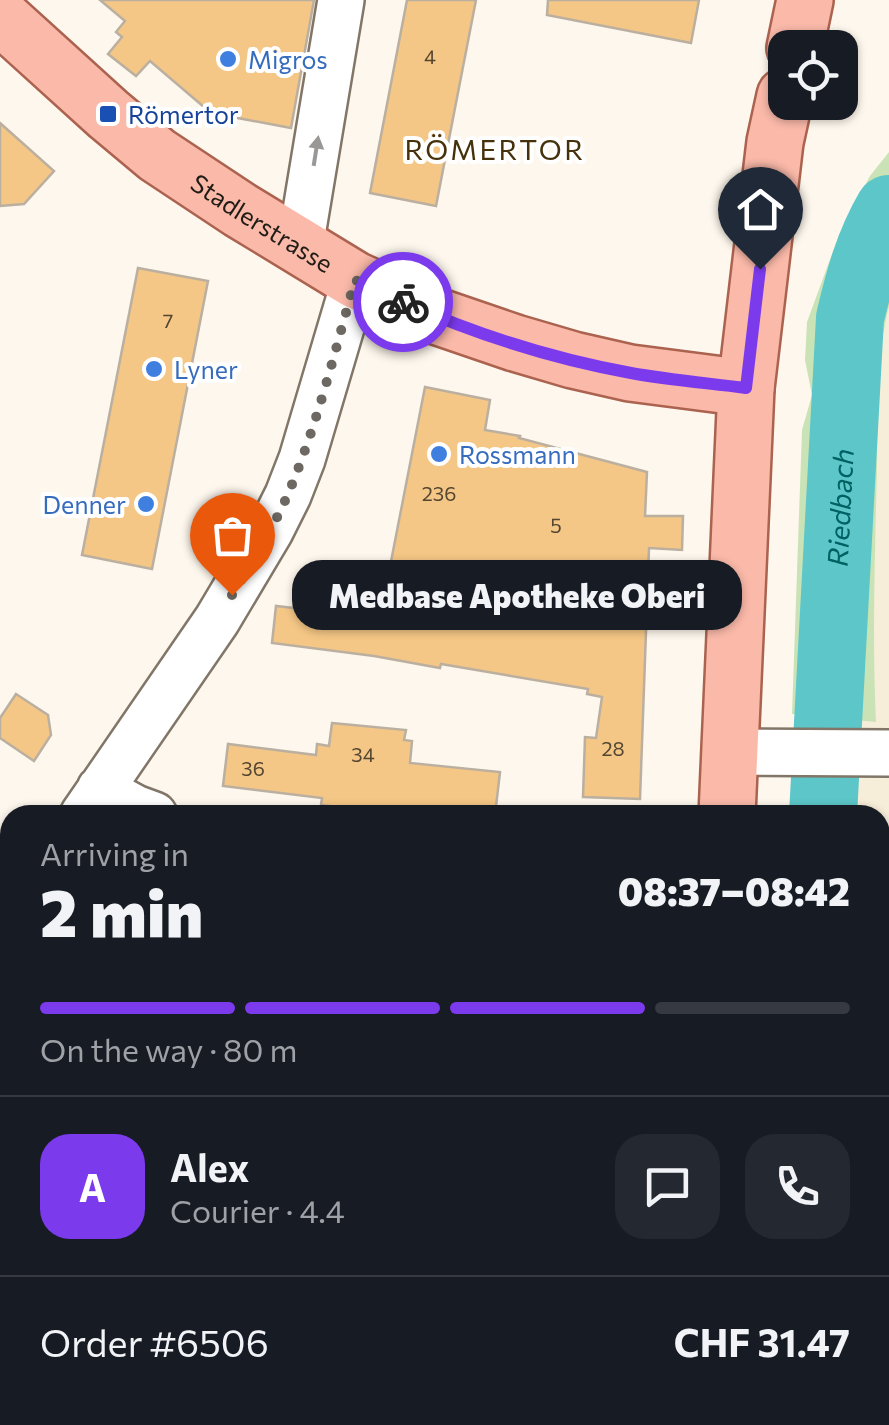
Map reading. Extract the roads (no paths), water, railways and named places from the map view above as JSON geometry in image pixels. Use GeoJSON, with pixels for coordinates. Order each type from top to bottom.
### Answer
{"type":"FeatureCollection","features":[{"type":"Feature","properties":{"kind":"main road"},"geometry":{"type":"LineString","coordinates":[[799,30],[805,0]]}},
{"type":"Feature","properties":{"kind":"main road","name":"Stadlerstrasse"},"geometry":{"type":"LineString","coordinates":[[0,16],[156,155],[355,280],[436,316],[574,360],[630,373],[746,388]]}},
{"type":"Feature","properties":{"kind":"main road"},"geometry":{"type":"LineString","coordinates":[[727,805],[746,388],[780,120]]}},
{"type":"Feature","properties":{"kind":"street"},"geometry":{"type":"LineString","coordinates":[[300,247],[341,0]]}},
{"type":"Feature","properties":{"kind":"street"},"geometry":{"type":"LineString","coordinates":[[92,802],[217,620],[270,532],[302,458],[355,280]]}},
{"type":"Feature","properties":{"kind":"street"},"geometry":{"type":"LineString","coordinates":[[730,752],[876,753]]}},
{"type":"Feature","properties":{"kind":"waterway","name":"Riedbach"},"geometry":{"type":"LineString","coordinates":[[824,805],[850,318],[865,262],[889,209]]}},
{"type":"Feature","properties":{"kind":"place","name":"Migros"},"geometry":{"type":"Point","coordinates":[228,59]}},
{"type":"Feature","properties":{"kind":"place","name":"Römertor"},"geometry":{"type":"Point","coordinates":[108,114]}},
{"type":"Feature","properties":{"kind":"place","name":"Lyner"},"geometry":{"type":"Point","coordinates":[154,369]}},
{"type":"Feature","properties":{"kind":"place","name":"Rossmann"},"geometry":{"type":"Point","coordinates":[439,454]}},
{"type":"Feature","properties":{"kind":"place","name":"Denner"},"geometry":{"type":"Point","coordinates":[146,504]}},
{"type":"Feature","properties":{"kind":"place","name":"Medbase Apotheke Oberi"},"geometry":{"type":"Point","coordinates":[232,595]}},
{"type":"Feature","properties":{"kind":"district","name":"RÖMERTOR"},"geometry":{"type":"Point","coordinates":[495,149]}}]}
